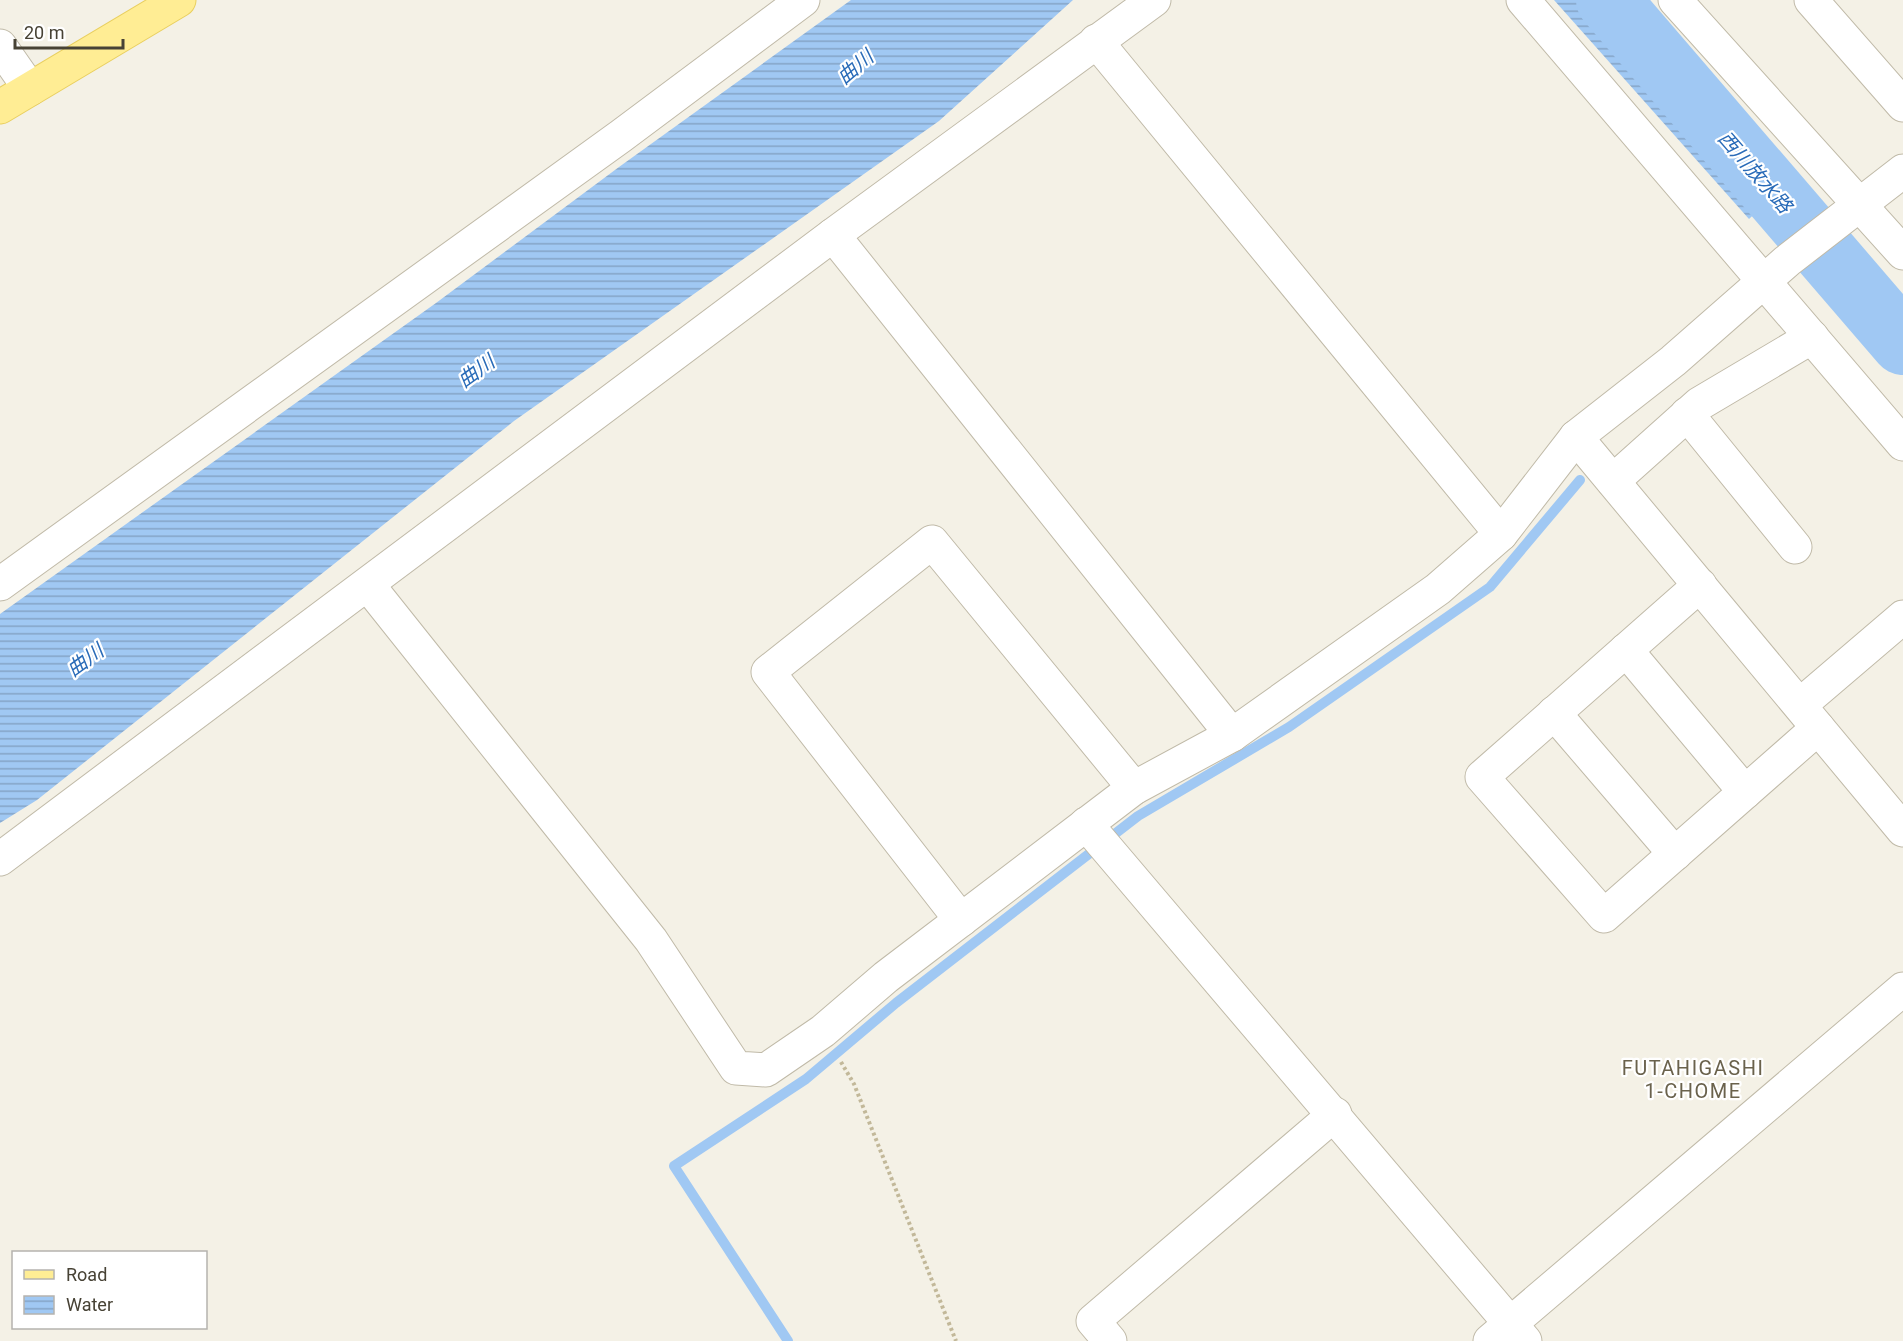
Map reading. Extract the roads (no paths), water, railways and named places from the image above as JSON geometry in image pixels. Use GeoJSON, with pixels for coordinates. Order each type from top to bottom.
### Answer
{"type":"FeatureCollection","features":[{"type":"Feature","properties":{"kind":"main road"},"geometry":{"type":"LineString","coordinates":[[0,107],[179,0]]}},
{"type":"Feature","properties":{"kind":"street"},"geometry":{"type":"LineString","coordinates":[[0,584],[621,136],[803,0]]}},
{"type":"Feature","properties":{"kind":"street"},"geometry":{"type":"LineString","coordinates":[[1,856],[368,585],[833,236],[1154,0]]}},
{"type":"Feature","properties":{"kind":"street"},"geometry":{"type":"LineString","coordinates":[[1523,0],[1776,272],[1812,337],[1903,444]]}},
{"type":"Feature","properties":{"kind":"street"},"geometry":{"type":"LineString","coordinates":[[1675,0],[1853,209],[1903,254]]}},
{"type":"Feature","properties":{"kind":"street"},"geometry":{"type":"LineString","coordinates":[[1813,0],[1903,105]]}},
{"type":"Feature","properties":{"kind":"street"},"geometry":{"type":"LineString","coordinates":[[1096,41],[1501,534]]}},
{"type":"Feature","properties":{"kind":"street"},"geometry":{"type":"LineString","coordinates":[[0,46],[30,89]]}},
{"type":"Feature","properties":{"kind":"street"},"geometry":{"type":"LineString","coordinates":[[368,585],[651,940],[736,1068],[766,1070],[823,1031],[886,977],[1134,788],[1232,735],[1438,589],[1501,534],[1576,437],[1673,361],[1776,272],[1903,171]]}},
{"type":"Feature","properties":{"kind":"street"},"geometry":{"type":"LineString","coordinates":[[833,236],[1232,735]]}},
{"type":"Feature","properties":{"kind":"street"},"geometry":{"type":"LineString","coordinates":[[1613,481],[1699,404],[1812,337]]}},
{"type":"Feature","properties":{"kind":"street"},"geometry":{"type":"LineString","coordinates":[[1687,414],[1795,547]]}},
{"type":"Feature","properties":{"kind":"street"},"geometry":{"type":"LineString","coordinates":[[1576,437],[1903,830]]}},
{"type":"Feature","properties":{"kind":"street"},"geometry":{"type":"LineString","coordinates":[[961,920],[768,672],[932,542],[1134,788]]}},
{"type":"Feature","properties":{"kind":"street"},"geometry":{"type":"LineString","coordinates":[[1700,585],[1482,777],[1604,916],[1745,792],[1809,716],[1903,617]]}},
{"type":"Feature","properties":{"kind":"street"},"geometry":{"type":"LineString","coordinates":[[1626,650],[1745,792]]}},
{"type":"Feature","properties":{"kind":"street"},"geometry":{"type":"LineString","coordinates":[[1554,713],[1675,854]]}},
{"type":"Feature","properties":{"kind":"street"},"geometry":{"type":"LineString","coordinates":[[1086,824],[1335,1114],[1509,1335],[1903,989]]}},
{"type":"Feature","properties":{"kind":"street"},"geometry":{"type":"LineString","coordinates":[[1110,1341],[1093,1321],[1335,1114]]}},
{"type":"Feature","properties":{"kind":"water","name":"曲川"},"geometry":{"type":"Polygon","coordinates":[[[851,0],[1073,0],[939,121],[514,421],[37,800],[0,823],[0,614],[436,303],[619,167],[851,0]]]}},
{"type":"Feature","properties":{"kind":"water"},"geometry":{"type":"Polygon","coordinates":[[[1554,0],[1636,0],[1793,178],[1749,219],[1554,0]]]}},
{"type":"Feature","properties":{"kind":"waterway","name":"西川放水路"},"geometry":{"type":"LineString","coordinates":[[1608,0],[1903,343]]}},
{"type":"Feature","properties":{"kind":"waterway"},"geometry":{"type":"LineString","coordinates":[[788,1341],[674,1166],[806,1079],[896,1003],[1138,816],[1289,727],[1490,587],[1580,480]]}},
{"type":"Feature","properties":{"kind":"district","name":"FUTAHIGASHI 1-CHOME"},"geometry":{"type":"Point","coordinates":[1693,1080]}}]}
